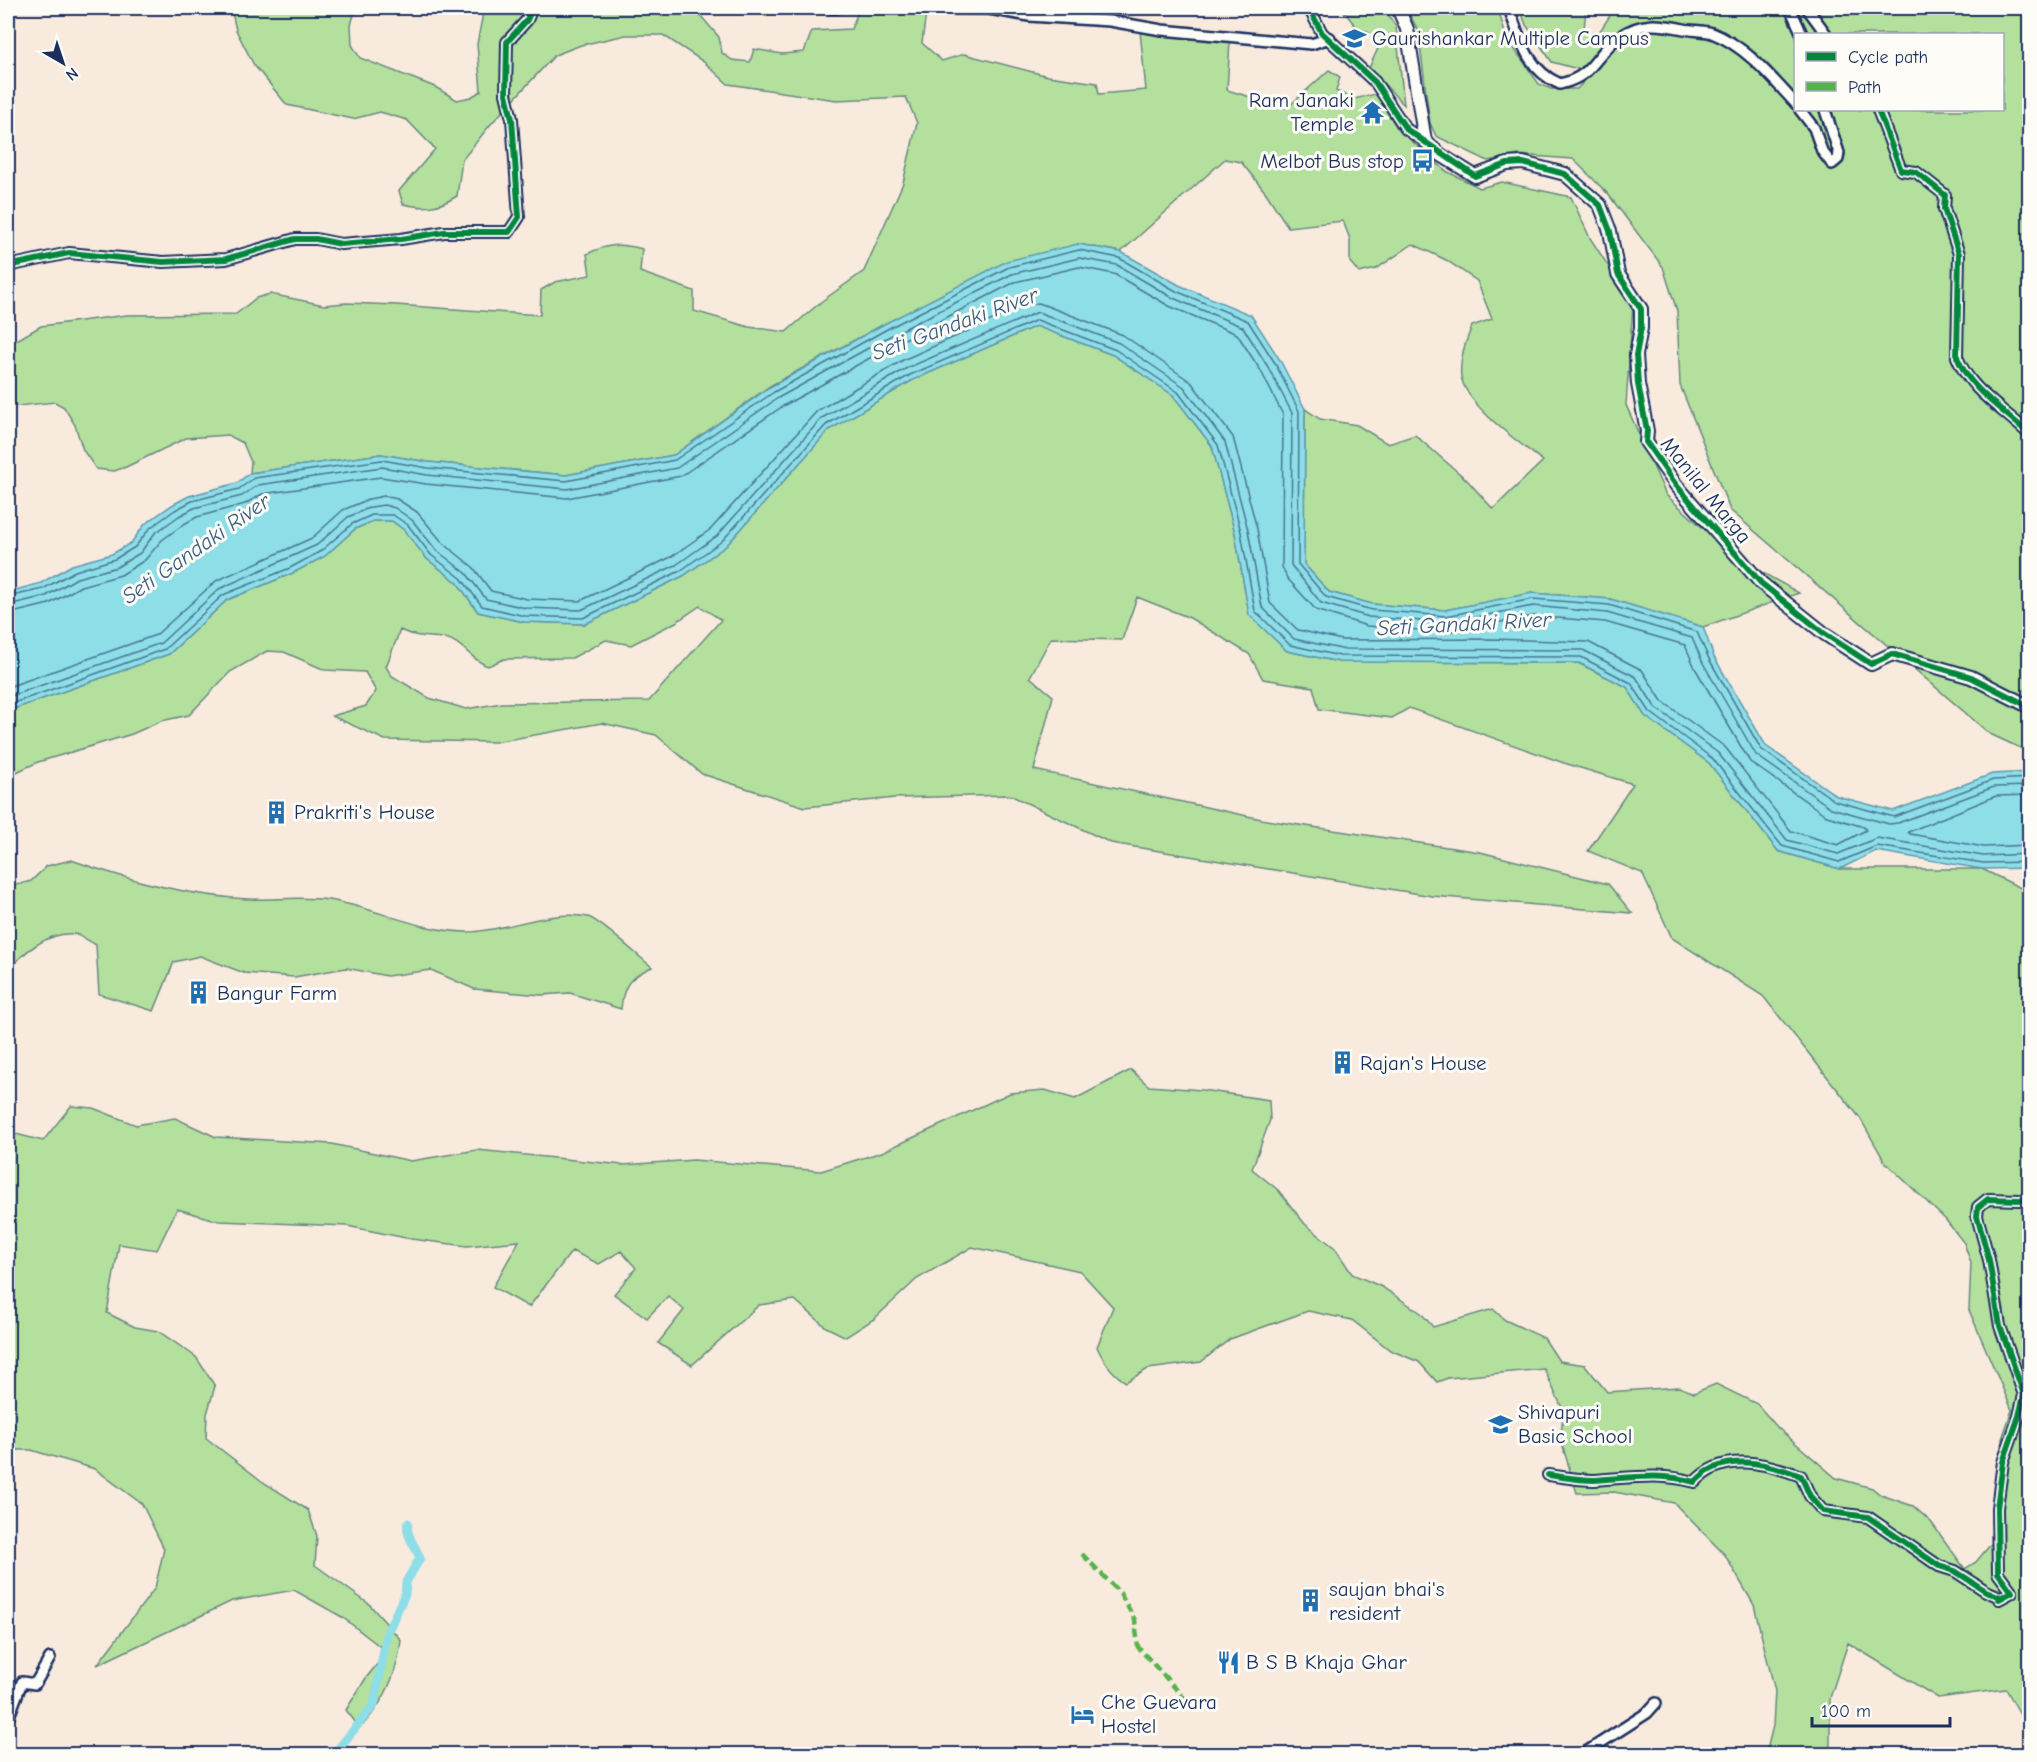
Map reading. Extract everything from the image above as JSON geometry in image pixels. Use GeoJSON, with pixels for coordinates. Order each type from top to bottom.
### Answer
{"type":"FeatureCollection","features":[{"type":"Feature","properties":{"kind":"street"},"geometry":{"type":"LineString","coordinates":[[8,266],[69,253],[163,262],[226,259],[295,239],[316,239],[340,244],[401,239],[444,232],[509,232],[519,217],[512,119],[506,94],[507,42],[527,20],[532,8]]}},
{"type":"Feature","properties":{"kind":"street"},"geometry":{"type":"LineString","coordinates":[[918,8],[989,9],[1029,16],[1110,21],[1162,30],[1311,44],[1330,38]]}},
{"type":"Feature","properties":{"kind":"street"},"geometry":{"type":"LineString","coordinates":[[1309,8],[1323,33],[1375,82],[1406,129],[1425,141]]}},
{"type":"Feature","properties":{"kind":"street"},"geometry":{"type":"LineString","coordinates":[[1398,8],[1407,29],[1425,141]]}},
{"type":"Feature","properties":{"kind":"street"},"geometry":{"type":"LineString","coordinates":[[1509,8],[1529,59],[1538,72],[1560,84],[1580,78],[1611,42],[1629,30],[1639,25],[1654,23],[1713,33],[1758,63],[1794,102]]}},
{"type":"Feature","properties":{"kind":"street"},"geometry":{"type":"LineString","coordinates":[[1790,8],[1802,33]]}},
{"type":"Feature","properties":{"kind":"street"},"geometry":{"type":"LineString","coordinates":[[1807,8],[1825,33]]}},
{"type":"Feature","properties":{"kind":"street"},"geometry":{"type":"LineString","coordinates":[[1801,111],[1814,128],[1822,151],[1832,164],[1838,159],[1839,153],[1826,111]]}},
{"type":"Feature","properties":{"kind":"street"},"geometry":{"type":"LineString","coordinates":[[1878,111],[1901,170],[1916,172],[1945,195],[1944,209],[1959,254],[1957,357],[1963,371],[1979,391],[2030,435]]}},
{"type":"Feature","properties":{"kind":"street","name":"Manilal Marga"},"geometry":{"type":"LineString","coordinates":[[1425,141],[1441,155],[1475,176],[1507,164],[1523,163],[1565,174],[1600,205],[1610,231],[1618,274],[1641,309],[1641,328],[1636,355],[1638,384],[1647,430],[1646,442],[1676,485],[1761,584],[1825,634],[1871,664],[1892,654],[1971,677],[2030,707]]}},
{"type":"Feature","properties":{"kind":"street"},"geometry":{"type":"LineString","coordinates":[[1548,1475],[1592,1480],[1634,1474],[1671,1476],[1695,1482],[1707,1469],[1744,1461],[1778,1467],[1801,1476],[1810,1496],[1823,1511],[1868,1517],[1939,1566],[1955,1571],[1986,1591],[2000,1597],[1999,1599],[2012,1592],[1998,1573],[1996,1508],[2003,1462],[2024,1395],[2000,1326],[1991,1270],[1977,1216],[1978,1208],[1988,1199],[2030,1198]]}},
{"type":"Feature","properties":{"kind":"street"},"geometry":{"type":"LineString","coordinates":[[8,1719],[22,1682],[35,1684],[50,1658]]}},
{"type":"Feature","properties":{"kind":"street"},"geometry":{"type":"LineString","coordinates":[[1583,1755],[1647,1713],[1656,1703]]}},
{"type":"Feature","properties":{"kind":"green space"},"geometry":{"type":"Polygon","coordinates":[[[231,8],[356,8],[351,25],[352,45],[360,58],[435,87],[457,100],[471,97],[481,91],[477,44],[484,8],[694,8],[719,37],[722,53],[732,60],[750,62],[754,49],[782,54],[804,52],[812,31],[851,29],[858,12],[926,13],[922,43],[942,61],[964,54],[1048,76],[1097,83],[1099,94],[1146,90],[1140,31],[1230,42],[1227,90],[1287,108],[1329,70],[1340,77],[1336,91],[1354,99],[1376,94],[1397,128],[1446,171],[1480,188],[1502,182],[1571,197],[1590,238],[1633,304],[1626,405],[1666,495],[1738,559],[1799,593],[1703,627],[1610,599],[1532,593],[1445,610],[1372,604],[1329,592],[1304,564],[1305,409],[1320,419],[1357,425],[1388,444],[1415,435],[1467,480],[1493,509],[1543,461],[1495,423],[1472,399],[1465,387],[1461,376],[1461,363],[1472,326],[1492,319],[1477,281],[1446,260],[1413,244],[1376,269],[1359,273],[1350,262],[1350,239],[1343,221],[1288,227],[1266,193],[1241,162],[1225,159],[1121,252],[1078,244],[886,323],[770,386],[674,455],[566,475],[428,462],[381,454],[250,473],[251,462],[243,443],[228,435],[186,438],[126,467],[114,471],[96,469],[83,450],[75,425],[64,407],[55,402],[8,407],[8,345],[41,326],[127,315],[236,314],[256,298],[270,294],[324,305],[346,303],[396,305],[540,315],[541,290],[555,282],[590,275],[587,254],[607,246],[620,245],[642,249],[640,272],[694,291],[694,311],[749,327],[786,332],[822,301],[864,271],[903,183],[917,123],[906,97],[836,100],[728,84],[704,62],[663,35],[626,35],[581,45],[555,55],[490,125],[462,160],[457,196],[437,205],[411,206],[403,204],[399,191],[435,149],[407,120],[380,112],[353,119],[287,105],[254,65],[236,30],[231,8]]]}},
{"type":"Feature","properties":{"kind":"green space"},"geometry":{"type":"Polygon","coordinates":[[[1341,8],[1384,8],[1396,27],[1404,105],[1369,68],[1379,46],[1367,31],[1359,30],[1341,8]]]}},
{"type":"Feature","properties":{"kind":"green space"},"geometry":{"type":"Polygon","coordinates":[[[1406,8],[1498,8],[1506,37],[1539,84],[1551,89],[1577,89],[1592,73],[1552,62],[1526,25],[1520,8],[1586,8],[1584,30],[1598,34],[1615,8],[2029,8],[2029,752],[1990,734],[1730,510],[1680,385],[1677,311],[1663,267],[1608,194],[1573,159],[1518,155],[1488,161],[1436,136],[1430,123],[1418,30],[1406,8]]]}},
{"type":"Feature","properties":{"kind":"green space"},"geometry":{"type":"Polygon","coordinates":[[[1036,326],[1113,355],[1173,395],[1212,446],[1235,533],[1249,614],[1287,651],[1339,662],[1578,663],[1627,687],[1645,716],[1709,763],[1778,851],[1840,869],[1982,869],[2029,892],[2029,1730],[2006,1689],[1938,1698],[1848,1643],[1830,1698],[1830,1747],[1839,1754],[1766,1754],[1773,1726],[1775,1691],[1754,1605],[1725,1555],[1674,1503],[1614,1492],[1577,1493],[1561,1441],[1563,1410],[1544,1369],[1448,1378],[1437,1382],[1419,1362],[1390,1350],[1352,1320],[1308,1311],[1230,1339],[1201,1362],[1148,1369],[1126,1382],[1109,1367],[1097,1347],[1113,1307],[1080,1271],[972,1247],[917,1279],[874,1319],[846,1337],[826,1327],[795,1300],[759,1305],[692,1365],[658,1343],[684,1310],[668,1296],[647,1318],[614,1294],[636,1268],[621,1251],[599,1264],[572,1251],[529,1307],[493,1287],[519,1241],[467,1246],[411,1239],[347,1226],[219,1221],[177,1209],[157,1250],[119,1244],[107,1313],[135,1327],[158,1331],[196,1357],[215,1386],[207,1414],[206,1438],[263,1482],[308,1510],[317,1536],[315,1565],[369,1604],[401,1640],[399,1652],[384,1696],[363,1725],[356,1723],[346,1710],[366,1678],[387,1652],[342,1617],[294,1590],[232,1601],[97,1665],[155,1588],[164,1549],[142,1504],[95,1469],[31,1450],[8,1450],[8,1132],[43,1141],[71,1106],[93,1108],[136,1125],[175,1118],[216,1137],[332,1144],[411,1161],[477,1150],[623,1165],[694,1160],[821,1171],[882,1152],[1010,1093],[1045,1090],[1075,1099],[1131,1070],[1149,1086],[1202,1090],[1269,1100],[1270,1120],[1252,1169],[1278,1190],[1305,1224],[1335,1248],[1352,1274],[1382,1287],[1421,1313],[1433,1327],[1493,1309],[1505,1320],[1544,1338],[1559,1361],[1585,1365],[1607,1392],[1679,1387],[1694,1393],[1716,1384],[1757,1404],[1778,1428],[1836,1478],[1872,1488],[1881,1495],[1913,1506],[1931,1522],[1965,1569],[1976,1562],[1995,1539],[1991,1522],[2002,1439],[2012,1410],[1969,1310],[1971,1263],[1964,1243],[1945,1219],[1885,1162],[1860,1118],[1763,996],[1672,938],[1642,873],[1588,851],[1633,784],[1564,763],[1409,708],[1392,718],[1319,709],[1313,687],[1263,679],[1249,654],[1190,618],[1137,597],[1122,640],[1051,638],[1030,677],[1053,696],[1034,770],[1266,820],[1480,852],[1608,884],[1632,913],[1432,896],[1111,843],[1010,795],[895,798],[805,807],[702,774],[656,735],[602,723],[495,742],[385,740],[332,716],[366,706],[376,691],[365,672],[325,670],[284,652],[267,651],[230,672],[189,715],[161,721],[132,734],[38,762],[8,776],[8,711],[169,654],[227,600],[293,573],[325,556],[355,529],[373,521],[392,521],[404,530],[427,559],[457,582],[478,612],[524,622],[585,624],[683,576],[726,546],[829,430],[913,380],[1036,326]],[[700,606],[676,622],[631,645],[606,640],[572,658],[504,659],[488,666],[477,661],[453,641],[400,630],[386,667],[392,676],[429,698],[466,709],[502,703],[649,701],[721,620],[700,606]]]}},
{"type":"Feature","properties":{"kind":"green space"},"geometry":{"type":"Polygon","coordinates":[[[71,860],[180,891],[248,899],[329,900],[415,924],[450,931],[482,931],[558,916],[588,917],[652,967],[629,982],[621,1009],[570,993],[541,995],[474,989],[431,970],[387,976],[346,968],[294,977],[244,973],[200,956],[174,962],[154,1011],[99,994],[96,945],[75,934],[55,936],[37,945],[20,958],[8,972],[8,887],[31,881],[47,866],[71,860]]]}},
{"type":"Feature","properties":{"kind":"water","name":"Seti Gandaki River"},"geometry":{"type":"Polygon","coordinates":[[[1078,244],[1121,252],[1179,285],[1251,315],[1280,360],[1305,409],[1304,564],[1329,592],[1372,604],[1445,610],[1532,593],[1610,599],[1703,627],[1714,657],[1766,746],[1837,796],[1893,811],[1992,774],[2029,772],[2029,868],[1982,869],[1876,851],[1840,869],[1778,851],[1709,763],[1645,716],[1627,687],[1579,663],[1339,662],[1287,651],[1249,615],[1235,533],[1212,446],[1173,395],[1113,355],[1036,326],[913,380],[829,430],[726,546],[683,576],[585,624],[524,622],[478,612],[457,582],[427,559],[404,530],[392,521],[373,521],[355,529],[325,556],[293,573],[227,600],[169,654],[8,711],[8,592],[41,583],[72,565],[112,554],[131,543],[145,524],[189,496],[237,483],[250,473],[381,454],[428,462],[566,475],[674,455],[770,387],[886,323],[1007,261],[1078,244]]]}},
{"type":"Feature","properties":{"kind":"waterway"},"geometry":{"type":"LineString","coordinates":[[334,1754],[374,1705],[387,1633],[405,1594],[406,1582],[420,1558],[409,1536],[408,1523]]}},
{"type":"Feature","properties":{"kind":"marked path"},"geometry":{"type":"LineString","coordinates":[[1082,1554],[1120,1593],[1135,1620],[1138,1647],[1186,1700]]}},
{"type":"Feature","properties":{"kind":"cycle path"},"geometry":{"type":"LineString","coordinates":[[8,266],[69,253],[163,262],[226,259],[295,239],[316,239],[341,244],[401,239],[444,232],[509,232],[519,217],[512,119],[506,94],[507,42],[527,20],[532,8]]}},
{"type":"Feature","properties":{"kind":"cycle path"},"geometry":{"type":"LineString","coordinates":[[1309,8],[1322,33],[1375,82],[1406,129],[1475,176],[1507,164],[1523,163],[1565,174],[1600,205],[1610,231],[1618,274],[1641,309],[1641,328],[1636,355],[1638,384],[1647,431],[1646,442],[1676,485],[1761,583],[1825,634],[1871,664],[1892,654],[1971,677],[2030,707]]}},
{"type":"Feature","properties":{"kind":"cycle path"},"geometry":{"type":"LineString","coordinates":[[1878,111],[1901,170],[1916,172],[1945,195],[1944,209],[1959,254],[1957,357],[1979,390],[2030,435]]}},
{"type":"Feature","properties":{"kind":"cycle path"},"geometry":{"type":"LineString","coordinates":[[1548,1475],[1594,1480],[1657,1476],[1695,1482],[1706,1472],[1732,1463],[1745,1462],[1774,1467],[1801,1476],[1810,1496],[1823,1511],[1868,1517],[1939,1566],[1955,1571],[1986,1591],[2000,1597],[1999,1599],[2012,1592],[1998,1573],[1997,1508],[2003,1462],[2024,1395],[2000,1326],[1989,1260],[1977,1216],[1978,1207],[1988,1199],[2030,1198]]}},
{"type":"Feature","properties":{"kind":"place","name":"Gaurishankar Multiple Campus"},"geometry":{"type":"Point","coordinates":[1354,38]}},
{"type":"Feature","properties":{"kind":"place","name":"Ram Janaki Temple"},"geometry":{"type":"Point","coordinates":[1372,112]}},
{"type":"Feature","properties":{"kind":"place","name":"Melbot Bus stop"},"geometry":{"type":"Point","coordinates":[1422,161]}},
{"type":"Feature","properties":{"kind":"place","name":"Prakriti's House"},"geometry":{"type":"Point","coordinates":[276,812]}},
{"type":"Feature","properties":{"kind":"place","name":"Bangur Farm"},"geometry":{"type":"Point","coordinates":[199,993]}},
{"type":"Feature","properties":{"kind":"place","name":"Rajan's House"},"geometry":{"type":"Point","coordinates":[1342,1063]}},
{"type":"Feature","properties":{"kind":"place","name":"Shivapuri Basic School"},"geometry":{"type":"Point","coordinates":[1500,1424]}},
{"type":"Feature","properties":{"kind":"place","name":"saujan bhai's resident"},"geometry":{"type":"Point","coordinates":[1311,1601]}},
{"type":"Feature","properties":{"kind":"place","name":"B S B Khaja Ghar"},"geometry":{"type":"Point","coordinates":[1228,1662]}},
{"type":"Feature","properties":{"kind":"place","name":"Che Guevara Hostel"},"geometry":{"type":"Point","coordinates":[1083,1714]}}]}
